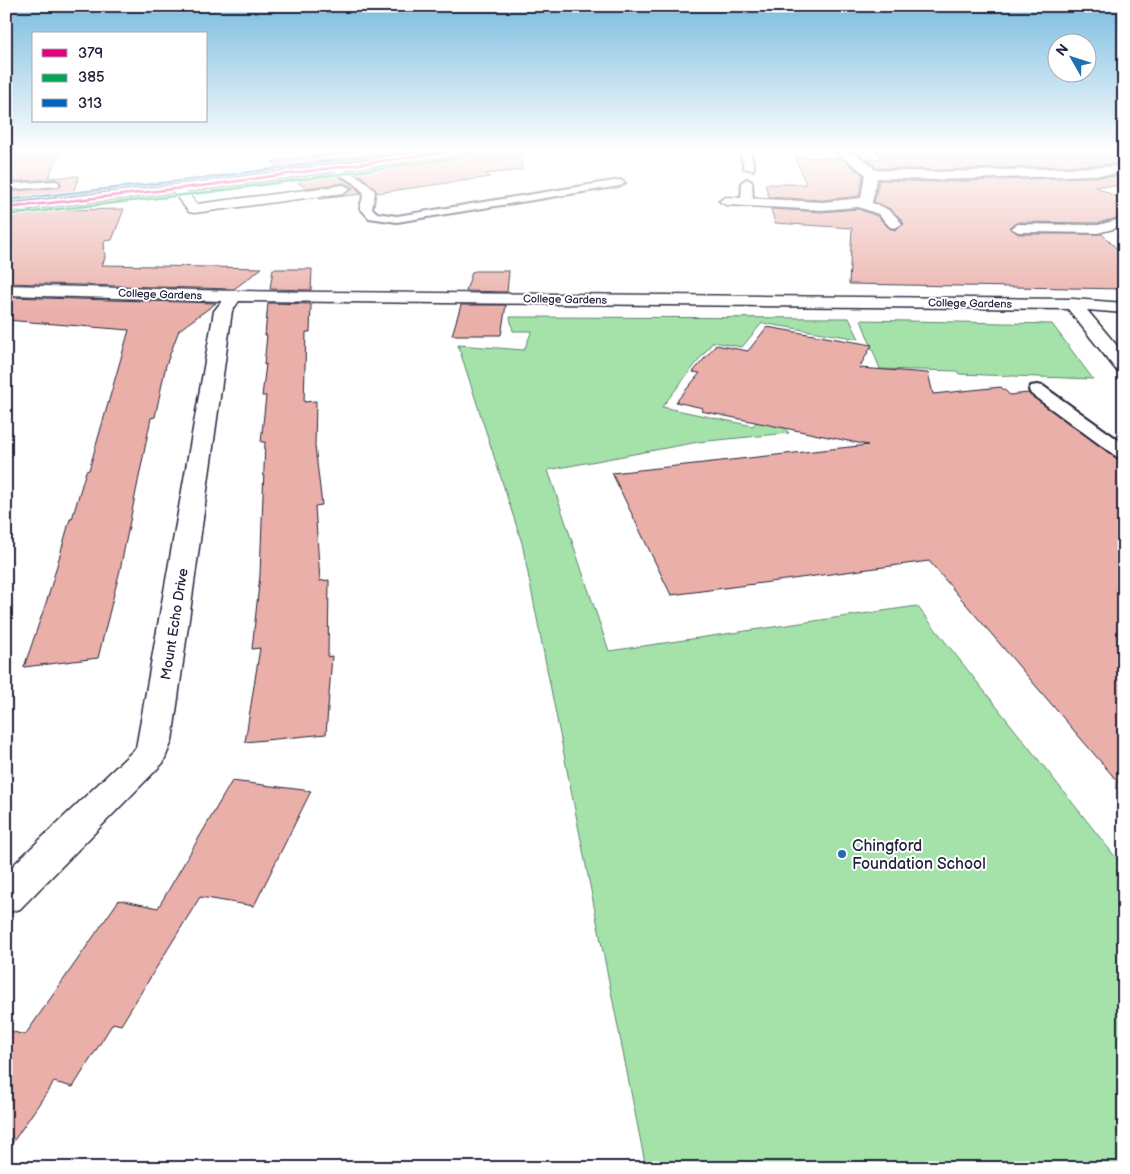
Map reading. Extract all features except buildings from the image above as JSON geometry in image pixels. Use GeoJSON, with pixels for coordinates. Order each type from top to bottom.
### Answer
{"type":"FeatureCollection","features":[{"type":"Feature","properties":{"kind":"street"},"geometry":{"type":"LineString","coordinates":[[6,208],[44,204]]}},
{"type":"Feature","properties":{"kind":"street"},"geometry":{"type":"LineString","coordinates":[[190,204],[194,209],[233,204]]}},
{"type":"Feature","properties":{"kind":"street"},"geometry":{"type":"LineString","coordinates":[[791,204],[844,204]]}},
{"type":"Feature","properties":{"kind":"street"},"geometry":{"type":"LineString","coordinates":[[861,204],[883,211],[894,224]]}},
{"type":"Feature","properties":{"kind":"street"},"geometry":{"type":"LineString","coordinates":[[1018,228],[1098,229],[1124,222]]}},
{"type":"Feature","properties":{"kind":"street","name":"College Gardens"},"geometry":{"type":"LineString","coordinates":[[6,290],[234,296],[1073,304],[1124,308]]}},
{"type":"Feature","properties":{"kind":"street","name":"Mount Echo Drive"},"geometry":{"type":"LineString","coordinates":[[6,897],[151,754],[155,741],[223,311],[234,296]]}},
{"type":"Feature","properties":{"kind":"street"},"geometry":{"type":"LineString","coordinates":[[1073,304],[1124,367]]}},
{"type":"Feature","properties":{"kind":"lane"},"geometry":{"type":"LineString","coordinates":[[367,204],[366,208],[373,216],[397,219],[491,204]]}},
{"type":"Feature","properties":{"kind":"lane"},"geometry":{"type":"LineString","coordinates":[[1037,390],[1124,453]]}},
{"type":"Feature","properties":{"kind":"green space","name":"Chingford Foundation School"},"geometry":{"type":"Polygon","coordinates":[[[510,317],[849,318],[859,339],[762,323],[742,347],[713,342],[662,407],[753,426],[767,408],[789,433],[698,442],[548,470],[609,651],[917,606],[1124,868],[1124,1168],[646,1168],[522,543],[458,345],[524,350],[532,331],[513,331],[510,317]]]}},
{"type":"Feature","properties":{"kind":"green space"},"geometry":{"type":"Polygon","coordinates":[[[861,320],[1052,324],[1093,379],[959,374],[957,371],[880,369],[861,320]]]}},
{"type":"Feature","properties":{"kind":"transit line","name":"379"},"geometry":{"type":"LineString","coordinates":[[6,208],[43,204]]}},
{"type":"Feature","properties":{"kind":"transit line","name":"385"},"geometry":{"type":"LineString","coordinates":[[7,215],[106,204]]}},
{"type":"Feature","properties":{"kind":"place","name":"Chingford Foundation School"},"geometry":{"type":"Point","coordinates":[842,854]}}]}
